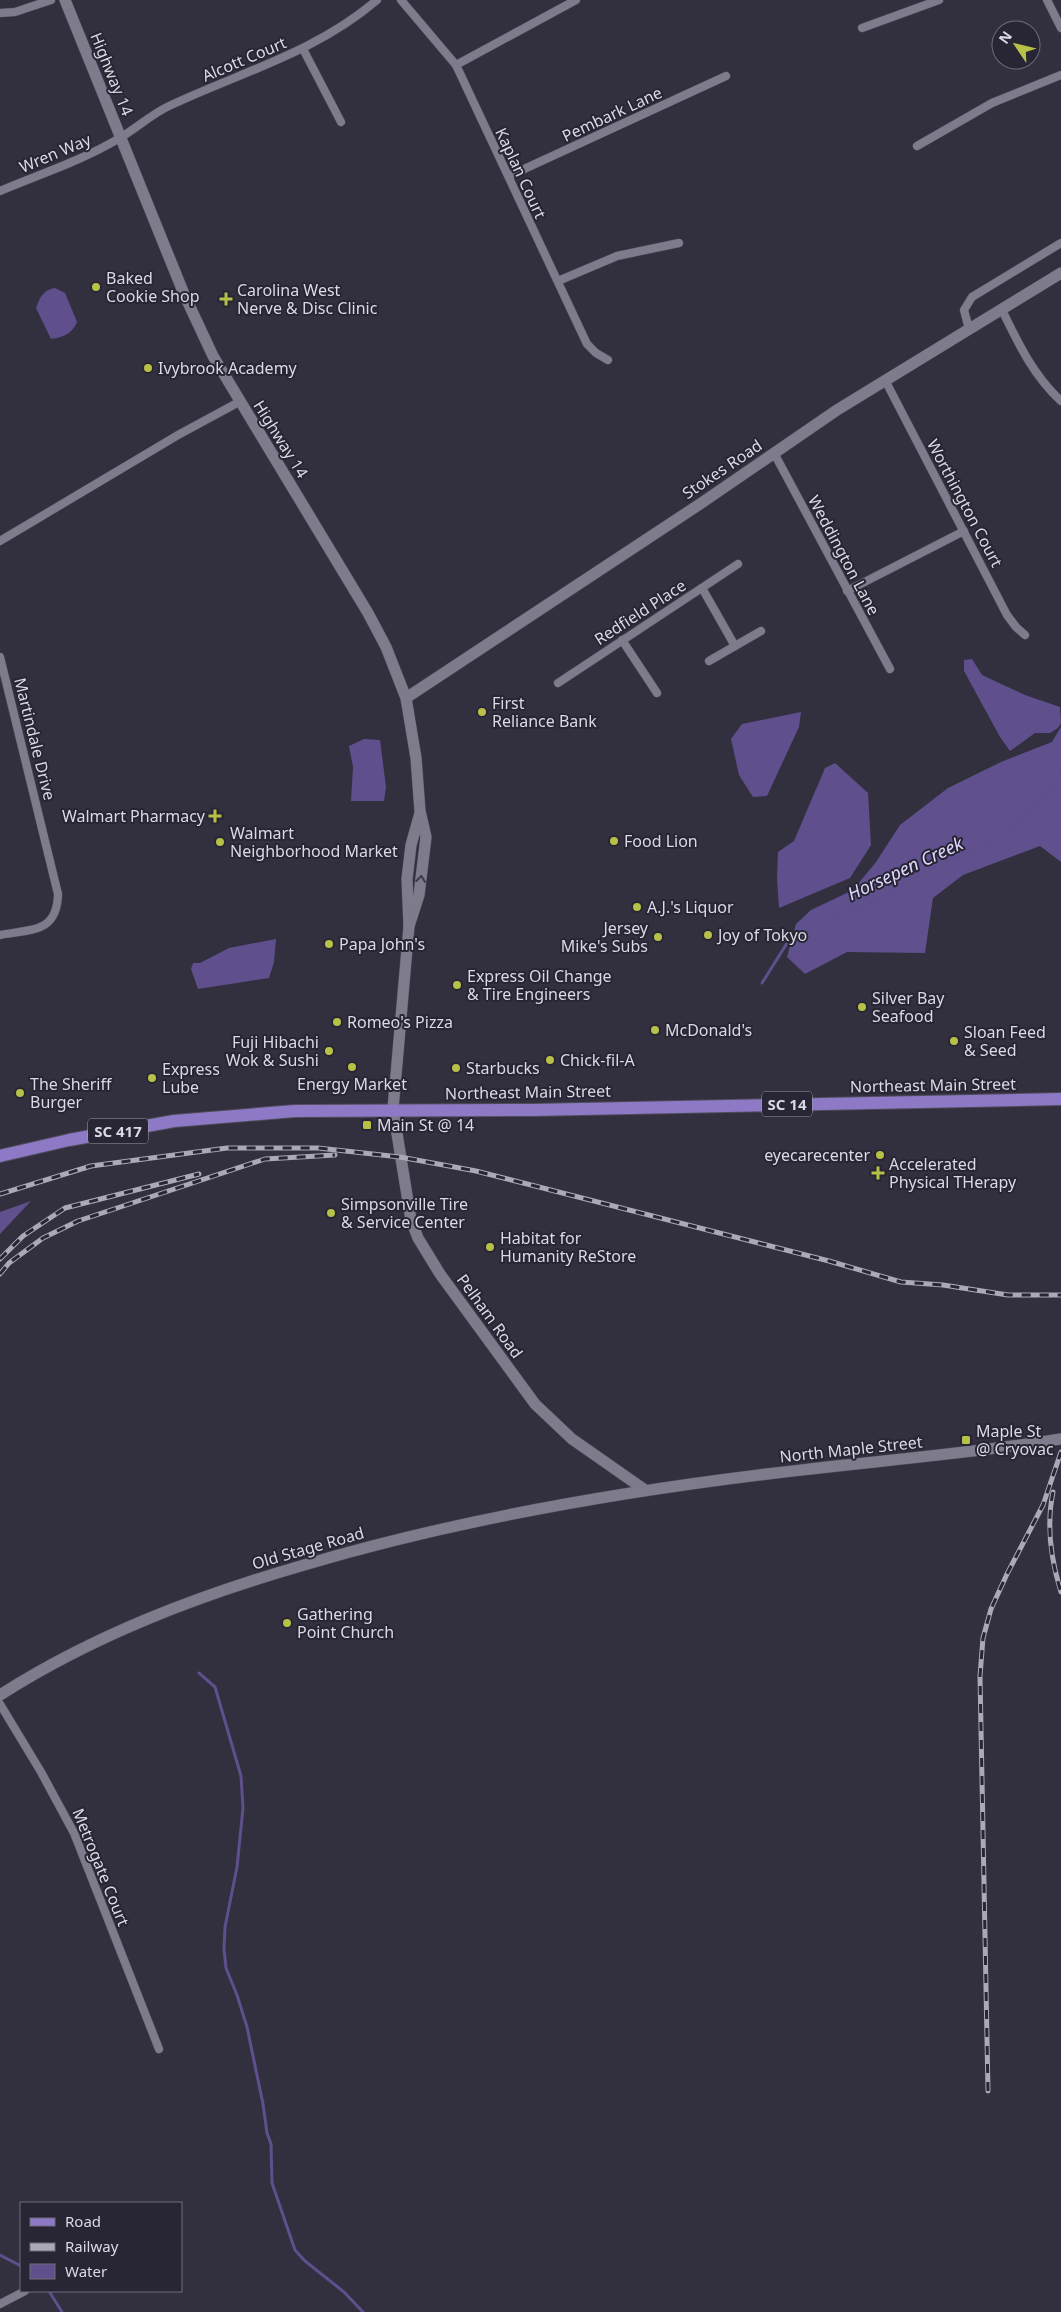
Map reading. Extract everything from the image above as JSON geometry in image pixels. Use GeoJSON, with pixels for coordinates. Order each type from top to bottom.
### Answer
{"type":"FeatureCollection","features":[{"type":"Feature","properties":{"kind":"main road","name":"Northeast Main Street"},"geometry":{"type":"LineString","coordinates":[[0,1156],[69,1140],[174,1121],[296,1111],[393,1109],[534,1110],[1061,1098]]}},
{"type":"Feature","properties":{"kind":"street"},"geometry":{"type":"LineString","coordinates":[[0,13],[16,12],[51,0]]}},
{"type":"Feature","properties":{"kind":"street","name":"Highway 14"},"geometry":{"type":"LineString","coordinates":[[65,0],[119,139],[184,294],[213,356],[368,613],[386,647],[406,698],[416,758],[420,811],[426,838],[419,895],[409,926],[393,1109]]}},
{"type":"Feature","properties":{"kind":"street","name":"Alcott Court"},"geometry":{"type":"LineString","coordinates":[[119,139],[168,106],[282,60],[329,35],[377,0]]}},
{"type":"Feature","properties":{"kind":"street","name":"Kaplan Court"},"geometry":{"type":"LineString","coordinates":[[401,0],[456,65],[587,344],[596,353],[608,360]]}},
{"type":"Feature","properties":{"kind":"street"},"geometry":{"type":"LineString","coordinates":[[456,65],[576,0]]}},
{"type":"Feature","properties":{"kind":"street"},"geometry":{"type":"LineString","coordinates":[[862,28],[939,0]]}},
{"type":"Feature","properties":{"kind":"street"},"geometry":{"type":"LineString","coordinates":[[1047,0],[1061,28]]}},
{"type":"Feature","properties":{"kind":"street"},"geometry":{"type":"LineString","coordinates":[[303,49],[340,122]]}},
{"type":"Feature","properties":{"kind":"street"},"geometry":{"type":"LineString","coordinates":[[917,146],[992,103],[1061,75]]}},
{"type":"Feature","properties":{"kind":"street","name":"Pembark Lane"},"geometry":{"type":"LineString","coordinates":[[509,176],[726,76]]}},
{"type":"Feature","properties":{"kind":"street","name":"Wren Way"},"geometry":{"type":"LineString","coordinates":[[0,191],[84,157],[119,139]]}},
{"type":"Feature","properties":{"kind":"street"},"geometry":{"type":"LineString","coordinates":[[558,281],[617,256],[679,243]]}},
{"type":"Feature","properties":{"kind":"street"},"geometry":{"type":"LineString","coordinates":[[969,330],[964,310],[972,297],[1061,243]]}},
{"type":"Feature","properties":{"kind":"street","name":"Stokes Road"},"geometry":{"type":"LineString","coordinates":[[406,698],[885,380],[1061,273]]}},
{"type":"Feature","properties":{"kind":"street"},"geometry":{"type":"LineString","coordinates":[[1002,310],[1022,352],[1035,372],[1061,400]]}},
{"type":"Feature","properties":{"kind":"street","name":"Worthington Court"},"geometry":{"type":"LineString","coordinates":[[885,380],[1007,614],[1016,627],[1026,635]]}},
{"type":"Feature","properties":{"kind":"street"},"geometry":{"type":"LineString","coordinates":[[0,541],[178,435],[239,402]]}},
{"type":"Feature","properties":{"kind":"street","name":"Weddington Lane"},"geometry":{"type":"LineString","coordinates":[[774,453],[890,669]]}},
{"type":"Feature","properties":{"kind":"street"},"geometry":{"type":"LineString","coordinates":[[847,591],[964,531]]}},
{"type":"Feature","properties":{"kind":"street","name":"Redfield Place"},"geometry":{"type":"LineString","coordinates":[[558,683],[738,564]]}},
{"type":"Feature","properties":{"kind":"street"},"geometry":{"type":"LineString","coordinates":[[702,588],[735,646]]}},
{"type":"Feature","properties":{"kind":"street"},"geometry":{"type":"LineString","coordinates":[[709,661],[761,631]]}},
{"type":"Feature","properties":{"kind":"street"},"geometry":{"type":"LineString","coordinates":[[622,640],[657,693]]}},
{"type":"Feature","properties":{"kind":"street","name":"Martindale Drive"},"geometry":{"type":"LineString","coordinates":[[0,658],[58,894],[56,914],[46,924],[0,935]]}},
{"type":"Feature","properties":{"kind":"street","name":"Pelham Road"},"geometry":{"type":"LineString","coordinates":[[393,1109],[411,1220],[418,1238],[440,1274],[535,1404],[572,1440],[645,1490]]}},
{"type":"Feature","properties":{"kind":"street","name":"North Maple Street"},"geometry":{"type":"LineString","coordinates":[[645,1490],[762,1474],[982,1451],[1061,1439]]}},
{"type":"Feature","properties":{"kind":"street","name":"Old Stage Road"},"geometry":{"type":"LineString","coordinates":[[0,1695],[36,1672],[134,1624],[193,1600],[268,1576],[418,1534],[497,1516],[645,1490]]}},
{"type":"Feature","properties":{"kind":"street","name":"Metrogate Court"},"geometry":{"type":"LineString","coordinates":[[0,1704],[42,1772],[74,1833],[159,2049]]}},
{"type":"Feature","properties":{"kind":"street"},"geometry":{"type":"LineString","coordinates":[[0,2304],[23,2292]]}},
{"type":"Feature","properties":{"kind":"shaded area"},"geometry":{"type":"Polygon","coordinates":[[[1061,727],[1061,862],[1040,846],[963,875],[933,898],[925,953],[847,952],[805,974],[787,957],[796,924],[811,910],[853,890],[876,862],[900,825],[948,788],[1001,762],[1052,742],[1061,727]]]}},
{"type":"Feature","properties":{"kind":"shaded area"},"geometry":{"type":"Polygon","coordinates":[[[31,1201],[0,1234],[0,1212],[31,1201]]]}},
{"type":"Feature","properties":{"kind":"water"},"geometry":{"type":"Polygon","coordinates":[[[55,288],[65,293],[77,322],[67,334],[51,339],[36,308],[42,295],[48,290],[55,288]]]}},
{"type":"Feature","properties":{"kind":"water"},"geometry":{"type":"Polygon","coordinates":[[[972,659],[982,675],[1025,695],[1060,707],[1061,723],[1058,728],[1050,733],[1035,733],[1010,751],[1000,737],[964,671],[964,660],[972,659]]]}},
{"type":"Feature","properties":{"kind":"water"},"geometry":{"type":"Polygon","coordinates":[[[801,712],[799,727],[767,796],[753,797],[739,775],[731,739],[742,724],[801,712]]]}},
{"type":"Feature","properties":{"kind":"water"},"geometry":{"type":"Polygon","coordinates":[[[364,739],[380,740],[386,787],[384,801],[351,801],[353,767],[349,746],[364,739]]]}},
{"type":"Feature","properties":{"kind":"water"},"geometry":{"type":"Polygon","coordinates":[[[835,763],[868,793],[871,845],[850,878],[779,908],[778,852],[794,841],[825,768],[835,763]]]}},
{"type":"Feature","properties":{"kind":"water"},"geometry":{"type":"Polygon","coordinates":[[[276,939],[274,962],[269,978],[198,989],[191,969],[193,963],[200,963],[229,948],[276,939]]]}},
{"type":"Feature","properties":{"kind":"waterway","name":"Horsepen Creek"},"geometry":{"type":"LineString","coordinates":[[762,983],[789,940],[837,914],[861,908],[948,860],[978,849],[998,837],[1017,825],[1061,776]]}},
{"type":"Feature","properties":{"kind":"waterway"},"geometry":{"type":"LineString","coordinates":[[199,1673],[215,1687],[241,1776],[243,1808],[237,1867],[225,1927],[224,1949],[226,1968],[247,2027],[263,2104],[267,2133],[271,2144],[272,2183],[295,2250],[305,2261],[344,2292],[363,2312]]}},
{"type":"Feature","properties":{"kind":"waterway"},"geometry":{"type":"LineString","coordinates":[[0,2255],[20,2265]]}},
{"type":"Feature","properties":{"kind":"waterway"},"geometry":{"type":"LineString","coordinates":[[50,2292],[62,2312]]}},
{"type":"Feature","properties":{"kind":"railway"},"geometry":{"type":"LineString","coordinates":[[0,1194],[91,1166],[227,1148],[318,1148],[400,1157],[476,1171],[829,1261],[901,1282],[943,1285],[1008,1295],[1061,1295]]}},
{"type":"Feature","properties":{"kind":"railway"},"geometry":{"type":"LineString","coordinates":[[0,1274],[9,1263],[43,1238],[78,1221],[265,1159],[335,1155]]}},
{"type":"Feature","properties":{"kind":"railway"},"geometry":{"type":"LineString","coordinates":[[0,1259],[23,1236],[65,1208],[199,1174]]}},
{"type":"Feature","properties":{"kind":"railway"},"geometry":{"type":"LineString","coordinates":[[988,2091],[980,1676],[983,1638],[991,1609],[1043,1505],[1061,1452]]}},
{"type":"Feature","properties":{"kind":"railway"},"geometry":{"type":"LineString","coordinates":[[1053,1492],[1050,1517],[1051,1543],[1061,1592]]}},
{"type":"Feature","properties":{"kind":"place","name":"Baked Cookie Shop"},"geometry":{"type":"Point","coordinates":[96,287]}},
{"type":"Feature","properties":{"kind":"place","name":"Carolina West Nerve & Disc Clinic"},"geometry":{"type":"Point","coordinates":[226,299]}},
{"type":"Feature","properties":{"kind":"place","name":"Ivybrook Academy"},"geometry":{"type":"Point","coordinates":[148,368]}},
{"type":"Feature","properties":{"kind":"place","name":"First Reliance Bank"},"geometry":{"type":"Point","coordinates":[482,712]}},
{"type":"Feature","properties":{"kind":"place","name":"Walmart Pharmacy"},"geometry":{"type":"Point","coordinates":[215,816]}},
{"type":"Feature","properties":{"kind":"place","name":"Food Lion"},"geometry":{"type":"Point","coordinates":[614,841]}},
{"type":"Feature","properties":{"kind":"place","name":"Walmart Neighborhood Market"},"geometry":{"type":"Point","coordinates":[220,842]}},
{"type":"Feature","properties":{"kind":"place","name":"A.J.'s Liquor"},"geometry":{"type":"Point","coordinates":[637,907]}},
{"type":"Feature","properties":{"kind":"place","name":"Joy of Tokyo"},"geometry":{"type":"Point","coordinates":[708,935]}},
{"type":"Feature","properties":{"kind":"place","name":"Jersey Mike's Subs"},"geometry":{"type":"Point","coordinates":[658,937]}},
{"type":"Feature","properties":{"kind":"place","name":"Papa John's"},"geometry":{"type":"Point","coordinates":[329,944]}},
{"type":"Feature","properties":{"kind":"place","name":"Express Oil Change & Tire Engineers"},"geometry":{"type":"Point","coordinates":[457,985]}},
{"type":"Feature","properties":{"kind":"place","name":"Silver Bay Seafood"},"geometry":{"type":"Point","coordinates":[862,1007]}},
{"type":"Feature","properties":{"kind":"place","name":"Romeo's Pizza"},"geometry":{"type":"Point","coordinates":[337,1022]}},
{"type":"Feature","properties":{"kind":"place","name":"McDonald's"},"geometry":{"type":"Point","coordinates":[655,1030]}},
{"type":"Feature","properties":{"kind":"place","name":"Sloan Feed & Seed"},"geometry":{"type":"Point","coordinates":[954,1041]}},
{"type":"Feature","properties":{"kind":"place","name":"Fuji Hibachi Wok & Sushi"},"geometry":{"type":"Point","coordinates":[329,1051]}},
{"type":"Feature","properties":{"kind":"place","name":"Chick-fil-A"},"geometry":{"type":"Point","coordinates":[550,1060]}},
{"type":"Feature","properties":{"kind":"place","name":"Energy Market"},"geometry":{"type":"Point","coordinates":[352,1067]}},
{"type":"Feature","properties":{"kind":"place","name":"Starbucks"},"geometry":{"type":"Point","coordinates":[456,1068]}},
{"type":"Feature","properties":{"kind":"place","name":"Express Lube"},"geometry":{"type":"Point","coordinates":[152,1078]}},
{"type":"Feature","properties":{"kind":"place","name":"The Sheriff Burger"},"geometry":{"type":"Point","coordinates":[20,1093]}},
{"type":"Feature","properties":{"kind":"place","name":"Main St @ 14"},"geometry":{"type":"Point","coordinates":[367,1125]}},
{"type":"Feature","properties":{"kind":"place","name":"eyecarecenter"},"geometry":{"type":"Point","coordinates":[880,1155]}},
{"type":"Feature","properties":{"kind":"place","name":"Accelerated Physical THerapy"},"geometry":{"type":"Point","coordinates":[878,1173]}},
{"type":"Feature","properties":{"kind":"place","name":"Simpsonville Tire & Service Center"},"geometry":{"type":"Point","coordinates":[331,1213]}},
{"type":"Feature","properties":{"kind":"place","name":"Habitat for Humanity ReStore"},"geometry":{"type":"Point","coordinates":[490,1247]}},
{"type":"Feature","properties":{"kind":"place","name":"Maple St @ Cryovac"},"geometry":{"type":"Point","coordinates":[966,1440]}},
{"type":"Feature","properties":{"kind":"place","name":"Gathering Point Church"},"geometry":{"type":"Point","coordinates":[287,1623]}}]}
